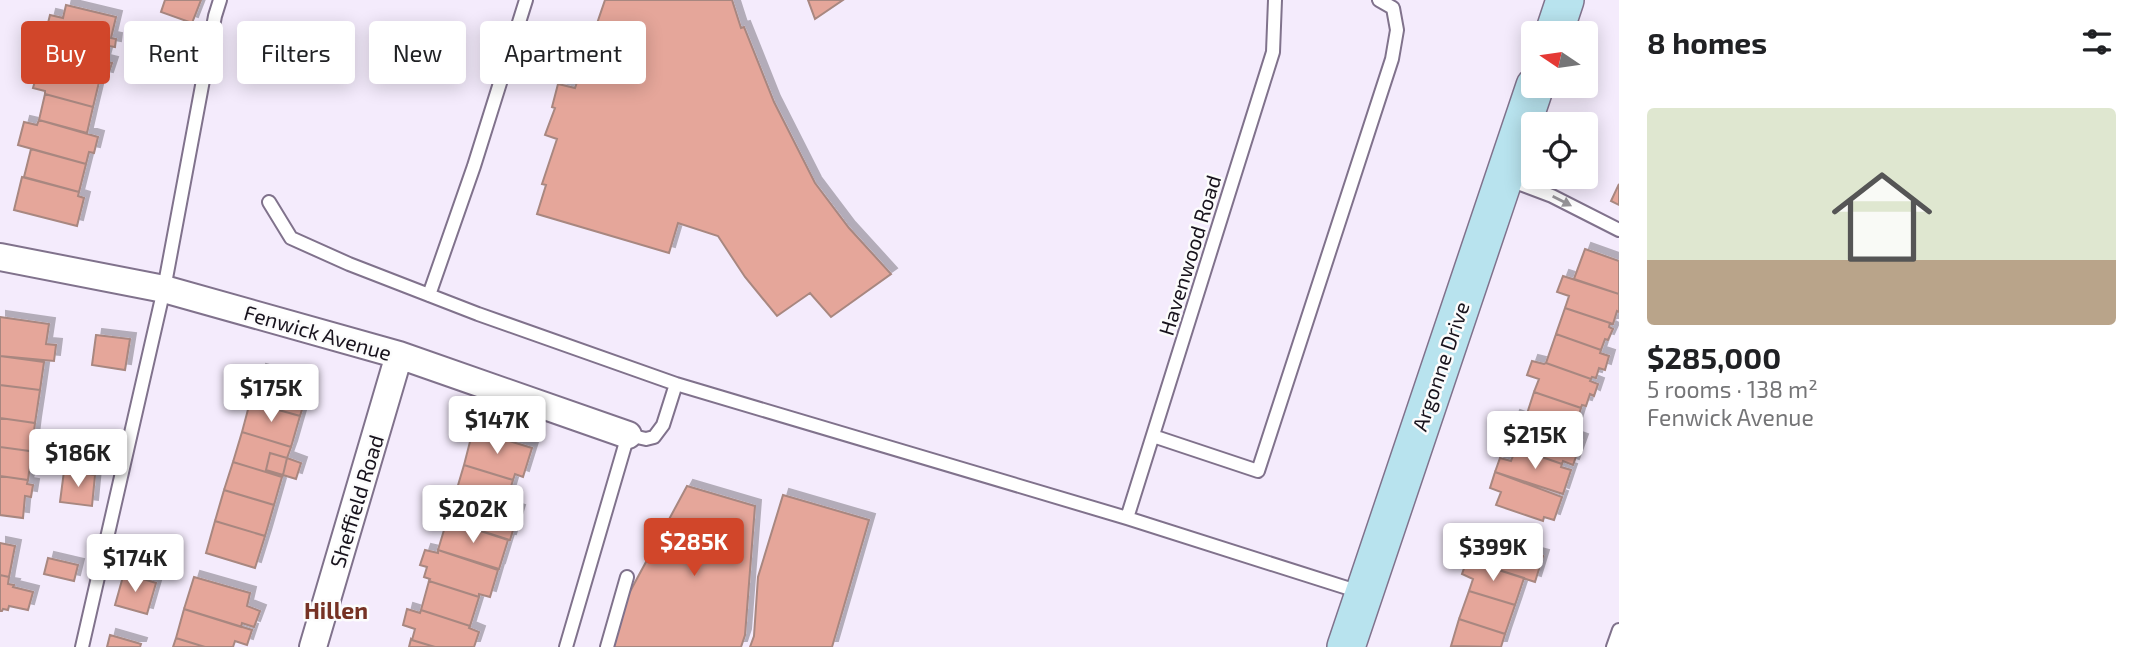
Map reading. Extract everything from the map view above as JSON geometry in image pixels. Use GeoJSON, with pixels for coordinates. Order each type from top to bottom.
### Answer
{"type":"FeatureCollection","features":[{"type":"Feature","properties":{"kind":"main road"},"geometry":{"type":"LineString","coordinates":[[1558,21],[1565,0]]}},
{"type":"Feature","properties":{"kind":"main road","name":"Argonne Drive"},"geometry":{"type":"LineString","coordinates":[[1346,647],[1531,98]]}},
{"type":"Feature","properties":{"kind":"street","name":"Fenwick Avenue"},"geometry":{"type":"LineString","coordinates":[[0,257],[164,289],[399,355],[628,435]]}},
{"type":"Feature","properties":{"kind":"street","name":"Sheffield Road"},"geometry":{"type":"LineString","coordinates":[[313,647],[399,355]]}},
{"type":"Feature","properties":{"kind":"lane"},"geometry":{"type":"LineString","coordinates":[[82,647],[164,289],[220,0]]}},
{"type":"Feature","properties":{"kind":"lane"},"geometry":{"type":"LineString","coordinates":[[429,295],[474,166],[526,0]]}},
{"type":"Feature","properties":{"kind":"lane","name":"Havenwood Road"},"geometry":{"type":"LineString","coordinates":[[1127,518],[1273,52],[1275,0]]}},
{"type":"Feature","properties":{"kind":"lane"},"geometry":{"type":"LineString","coordinates":[[1153,436],[1258,471],[1392,59],[1397,30],[1393,8],[1379,0]]}},
{"type":"Feature","properties":{"kind":"lane"},"geometry":{"type":"LineString","coordinates":[[1503,177],[1552,196],[1619,230]]}},
{"type":"Feature","properties":{"kind":"lane"},"geometry":{"type":"LineString","coordinates":[[269,202],[291,238],[334,258],[676,384],[1127,518],[1364,593]]}},
{"type":"Feature","properties":{"kind":"lane"},"geometry":{"type":"LineString","coordinates":[[566,647],[628,435],[646,439],[654,437],[663,425],[676,384]]}},
{"type":"Feature","properties":{"kind":"lane"},"geometry":{"type":"LineString","coordinates":[[607,647],[627,577]]}},
{"type":"Feature","properties":{"kind":"lane"},"geometry":{"type":"LineString","coordinates":[[1613,647],[1619,630]]}},
{"type":"Feature","properties":{"kind":"building"},"geometry":{"type":"Polygon","coordinates":[[[165,0],[201,0],[193,21],[161,12],[165,0]]]}},
{"type":"Feature","properties":{"kind":"building"},"geometry":{"type":"Polygon","coordinates":[[[605,0],[732,0],[741,28],[744,27],[774,102],[815,183],[849,228],[891,274],[831,317],[810,293],[777,316],[745,277],[718,236],[678,223],[669,253],[537,214],[546,185],[542,184],[557,139],[545,135],[555,108],[552,107],[558,84],[575,88],[576,84],[646,84],[646,21],[598,21],[605,0]]]}},
{"type":"Feature","properties":{"kind":"building"},"geometry":{"type":"Polygon","coordinates":[[[808,0],[843,0],[815,19],[808,0]]]}},
{"type":"Feature","properties":{"kind":"building"},"geometry":{"type":"Polygon","coordinates":[[[66,5],[116,17],[111,38],[116,39],[115,47],[110,46],[110,21],[48,21],[50,15],[63,18],[66,5]]]}},
{"type":"Feature","properties":{"kind":"building"},"geometry":{"type":"Polygon","coordinates":[[[34,84],[99,84],[93,107],[33,88],[34,84]]]}},
{"type":"Feature","properties":{"kind":"building"},"geometry":{"type":"Polygon","coordinates":[[[45,94],[93,107],[87,133],[39,120],[45,94]]]}},
{"type":"Feature","properties":{"kind":"building"},"geometry":{"type":"Polygon","coordinates":[[[39,120],[98,137],[94,153],[89,152],[86,164],[18,145],[24,122],[37,125],[39,120]]]}},
{"type":"Feature","properties":{"kind":"building"},"geometry":{"type":"Polygon","coordinates":[[[31,149],[86,164],[79,192],[24,177],[31,149]]]}},
{"type":"Feature","properties":{"kind":"building"},"geometry":{"type":"Polygon","coordinates":[[[22,177],[79,192],[78,196],[84,198],[77,226],[14,210],[22,177]]]}},
{"type":"Feature","properties":{"kind":"building"},"geometry":{"type":"Polygon","coordinates":[[[1619,184],[1619,205],[1611,201],[1619,184]]]}},
{"type":"Feature","properties":{"kind":"building"},"geometry":{"type":"Polygon","coordinates":[[[1585,249],[1619,261],[1619,294],[1574,279],[1585,249]]]}},
{"type":"Feature","properties":{"kind":"building"},"geometry":{"type":"Polygon","coordinates":[[[1563,276],[1619,294],[1619,312],[1617,311],[1613,324],[1565,308],[1569,296],[1557,292],[1563,276]]]}},
{"type":"Feature","properties":{"kind":"building"},"geometry":{"type":"Polygon","coordinates":[[[1565,308],[1610,323],[1609,327],[1613,329],[1601,350],[1556,334],[1565,308]]]}},
{"type":"Feature","properties":{"kind":"building"},"geometry":{"type":"Polygon","coordinates":[[[0,317],[49,324],[46,344],[56,345],[54,361],[0,356],[0,317]]]}},
{"type":"Feature","properties":{"kind":"building"},"geometry":{"type":"Polygon","coordinates":[[[1556,334],[1601,350],[1600,353],[1609,356],[1605,370],[1599,368],[1596,378],[1591,379],[1546,363],[1556,334]]]}},
{"type":"Feature","properties":{"kind":"building"},"geometry":{"type":"Polygon","coordinates":[[[96,335],[130,339],[125,370],[92,365],[96,335]]]}},
{"type":"Feature","properties":{"kind":"building"},"geometry":{"type":"Polygon","coordinates":[[[0,356],[44,362],[40,390],[0,385],[0,356]]]}},
{"type":"Feature","properties":{"kind":"building"},"geometry":{"type":"Polygon","coordinates":[[[1532,361],[1546,363],[1591,379],[1590,381],[1598,384],[1594,396],[1590,394],[1586,406],[1582,405],[1581,408],[1534,392],[1539,379],[1527,375],[1532,361]]]}},
{"type":"Feature","properties":{"kind":"building"},"geometry":{"type":"Polygon","coordinates":[[[260,370],[310,384],[300,416],[250,402],[260,370]]]}},
{"type":"Feature","properties":{"kind":"building"},"geometry":{"type":"Polygon","coordinates":[[[0,385],[40,390],[35,423],[0,418],[0,385]]]}},
{"type":"Feature","properties":{"kind":"building"},"geometry":{"type":"Polygon","coordinates":[[[1534,392],[1581,408],[1572,437],[1525,420],[1534,392]]]}},
{"type":"Feature","properties":{"kind":"building"},"geometry":{"type":"Polygon","coordinates":[[[250,402],[300,416],[291,447],[242,432],[250,402]]]}},
{"type":"Feature","properties":{"kind":"building"},"geometry":{"type":"Polygon","coordinates":[[[1514,416],[1582,440],[1573,465],[1563,461],[1562,464],[1516,448],[1520,436],[1508,432],[1514,416]]]}},
{"type":"Feature","properties":{"kind":"building"},"geometry":{"type":"Polygon","coordinates":[[[0,418],[35,423],[33,439],[38,440],[37,452],[0,447],[0,418]]]}},
{"type":"Feature","properties":{"kind":"building"},"geometry":{"type":"Polygon","coordinates":[[[473,430],[532,448],[523,477],[515,474],[513,480],[464,465],[473,430]]]}},
{"type":"Feature","properties":{"kind":"building"},"geometry":{"type":"Polygon","coordinates":[[[242,432],[291,447],[287,458],[270,453],[266,470],[283,475],[282,477],[233,462],[242,432]]]}},
{"type":"Feature","properties":{"kind":"building"},"geometry":{"type":"Polygon","coordinates":[[[0,447],[37,452],[36,465],[30,465],[28,480],[0,476],[0,447]]]}},
{"type":"Feature","properties":{"kind":"building"},"geometry":{"type":"Polygon","coordinates":[[[1516,448],[1562,464],[1561,467],[1571,470],[1563,494],[1495,472],[1500,458],[1511,461],[1516,448]]]}},
{"type":"Feature","properties":{"kind":"building"},"geometry":{"type":"Polygon","coordinates":[[[270,453],[287,458],[283,475],[266,470],[270,453]]]}},
{"type":"Feature","properties":{"kind":"building"},"geometry":{"type":"Polygon","coordinates":[[[287,458],[301,463],[296,479],[283,475],[287,458]]]}},
{"type":"Feature","properties":{"kind":"building"},"geometry":{"type":"Polygon","coordinates":[[[233,462],[282,477],[274,505],[224,490],[233,462]]]}},
{"type":"Feature","properties":{"kind":"building"},"geometry":{"type":"Polygon","coordinates":[[[464,465],[513,480],[505,507],[456,492],[464,465]]]}},
{"type":"Feature","properties":{"kind":"building"},"geometry":{"type":"Polygon","coordinates":[[[64,471],[95,475],[92,506],[60,502],[64,471]]]}},
{"type":"Feature","properties":{"kind":"building"},"geometry":{"type":"Polygon","coordinates":[[[1495,472],[1562,497],[1554,520],[1544,517],[1543,521],[1496,505],[1501,492],[1490,488],[1495,472]]]}},
{"type":"Feature","properties":{"kind":"building"},"geometry":{"type":"Polygon","coordinates":[[[0,476],[28,480],[27,484],[33,485],[31,497],[25,496],[23,518],[0,515],[0,476]]]}},
{"type":"Feature","properties":{"kind":"building"},"geometry":{"type":"Polygon","coordinates":[[[687,486],[755,506],[745,635],[741,647],[612,647],[626,599],[687,486]]]}},
{"type":"Feature","properties":{"kind":"building"},"geometry":{"type":"Polygon","coordinates":[[[224,490],[274,505],[265,536],[215,521],[224,490]]]}},
{"type":"Feature","properties":{"kind":"building"},"geometry":{"type":"Polygon","coordinates":[[[456,492],[519,511],[510,540],[447,520],[456,492]]]}},
{"type":"Feature","properties":{"kind":"building"},"geometry":{"type":"Polygon","coordinates":[[[783,495],[869,520],[832,647],[750,647],[754,636],[758,577],[783,495]]]}},
{"type":"Feature","properties":{"kind":"building"},"geometry":{"type":"Polygon","coordinates":[[[447,520],[508,540],[499,569],[438,550],[447,520]]]}},
{"type":"Feature","properties":{"kind":"building"},"geometry":{"type":"Polygon","coordinates":[[[215,521],[265,536],[255,568],[206,553],[215,521]]]}},
{"type":"Feature","properties":{"kind":"building"},"geometry":{"type":"Polygon","coordinates":[[[1488,534],[1534,549],[1532,553],[1543,556],[1535,582],[1465,559],[1470,544],[1483,549],[1488,534]]]}},
{"type":"Feature","properties":{"kind":"building"},"geometry":{"type":"Polygon","coordinates":[[[0,543],[15,546],[9,577],[0,575],[0,543]]]}},
{"type":"Feature","properties":{"kind":"building"},"geometry":{"type":"Polygon","coordinates":[[[425,550],[438,553],[438,550],[498,570],[490,597],[479,594],[479,597],[429,581],[430,579],[424,577],[427,567],[420,565],[425,550]]]}},
{"type":"Feature","properties":{"kind":"building"},"geometry":{"type":"Polygon","coordinates":[[[48,558],[78,565],[74,581],[44,574],[48,558]]]}},
{"type":"Feature","properties":{"kind":"building"},"geometry":{"type":"Polygon","coordinates":[[[1467,560],[1524,578],[1515,605],[1469,591],[1473,579],[1462,574],[1467,560]]]}},
{"type":"Feature","properties":{"kind":"building"},"geometry":{"type":"Polygon","coordinates":[[[124,573],[156,583],[147,614],[115,605],[124,573]]]}},
{"type":"Feature","properties":{"kind":"building"},"geometry":{"type":"Polygon","coordinates":[[[0,575],[9,577],[8,584],[14,585],[13,587],[33,592],[28,610],[9,606],[8,610],[0,611],[0,575]]]}},
{"type":"Feature","properties":{"kind":"building"},"geometry":{"type":"Polygon","coordinates":[[[194,577],[250,593],[247,606],[260,611],[254,627],[242,623],[241,627],[184,609],[194,577]]]}},
{"type":"Feature","properties":{"kind":"building"},"geometry":{"type":"Polygon","coordinates":[[[429,581],[479,597],[470,626],[421,610],[429,581]]]}},
{"type":"Feature","properties":{"kind":"building"},"geometry":{"type":"Polygon","coordinates":[[[1469,591],[1515,605],[1505,634],[1459,619],[1469,591]]]}},
{"type":"Feature","properties":{"kind":"building"},"geometry":{"type":"Polygon","coordinates":[[[184,609],[252,630],[247,645],[235,641],[233,647],[205,647],[176,638],[184,609]]]}},
{"type":"Feature","properties":{"kind":"building"},"geometry":{"type":"Polygon","coordinates":[[[407,609],[420,613],[421,610],[470,626],[469,628],[479,632],[474,647],[435,647],[412,640],[415,629],[403,625],[407,609]]]}},
{"type":"Feature","properties":{"kind":"building"},"geometry":{"type":"Polygon","coordinates":[[[1459,619],[1505,634],[1501,647],[1451,646],[1459,619]]]}},
{"type":"Feature","properties":{"kind":"building"},"geometry":{"type":"Polygon","coordinates":[[[110,635],[141,644],[140,647],[107,647],[110,635]]]}},
{"type":"Feature","properties":{"kind":"building"},"geometry":{"type":"Polygon","coordinates":[[[176,638],[205,647],[173,647],[176,638]]]}},
{"type":"Feature","properties":{"kind":"building"},"geometry":{"type":"Polygon","coordinates":[[[412,640],[435,647],[409,647],[412,640]]]}},
{"type":"Feature","properties":{"kind":"district","name":"Hillen"},"geometry":{"type":"Point","coordinates":[336,610]}}]}
